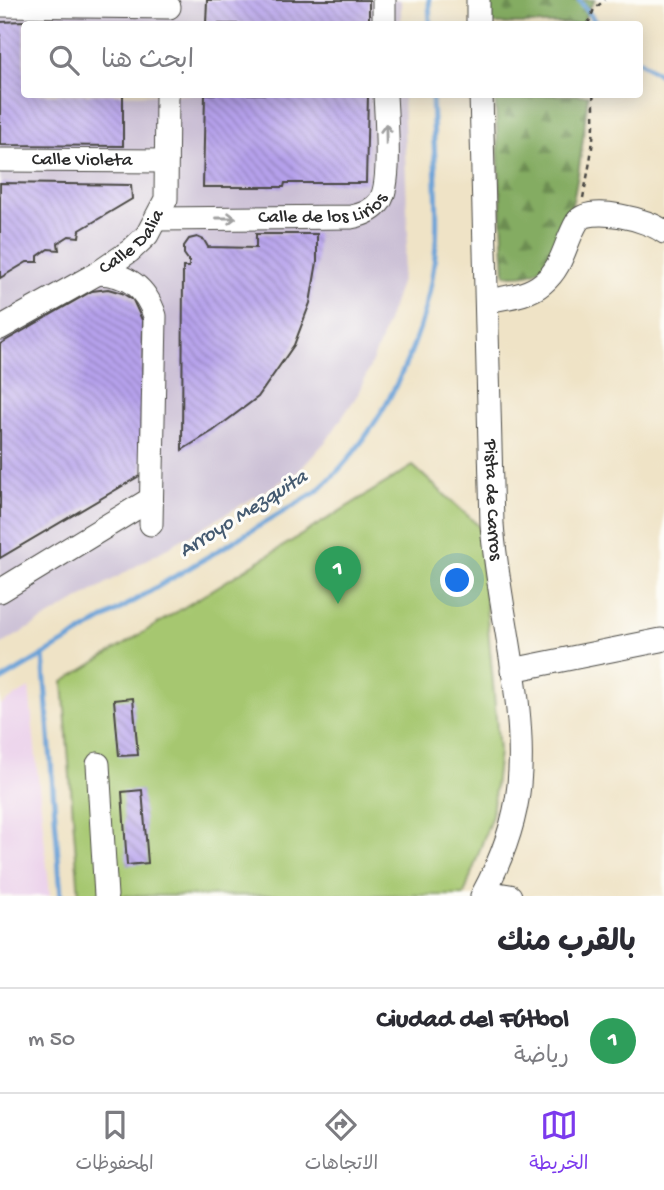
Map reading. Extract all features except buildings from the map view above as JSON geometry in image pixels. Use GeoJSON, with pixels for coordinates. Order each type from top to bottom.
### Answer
{"type":"FeatureCollection","features":[{"type":"Feature","properties":{"kind":"street"},"geometry":{"type":"LineString","coordinates":[[384,0],[384,21]]}},
{"type":"Feature","properties":{"kind":"street"},"geometry":{"type":"LineString","coordinates":[[478,0],[478,21]]}},
{"type":"Feature","properties":{"kind":"street"},"geometry":{"type":"LineString","coordinates":[[0,5],[169,10]]}},
{"type":"Feature","properties":{"kind":"street","name":"Calle Dalia"},"geometry":{"type":"LineString","coordinates":[[0,328],[98,273],[130,251],[147,235],[166,199],[167,98]]}},
{"type":"Feature","properties":{"kind":"street","name":"Calle de los Lirios"},"geometry":{"type":"LineString","coordinates":[[157,219],[351,218],[363,214],[380,200],[387,173],[386,98]]}},
{"type":"Feature","properties":{"kind":"street","name":"Pista de Carros"},"geometry":{"type":"LineString","coordinates":[[481,98],[493,536],[521,754],[519,786],[506,847],[484,894]]}},
{"type":"Feature","properties":{"kind":"street","name":"Calle Violeta"},"geometry":{"type":"LineString","coordinates":[[0,160],[166,161]]}},
{"type":"Feature","properties":{"kind":"street"},"geometry":{"type":"LineString","coordinates":[[487,301],[524,293],[545,282],[565,253],[578,222],[587,216],[620,216],[646,222],[664,232]]}},
{"type":"Feature","properties":{"kind":"street"},"geometry":{"type":"LineString","coordinates":[[98,273],[124,277],[135,284],[145,293],[155,316],[151,524]]}},
{"type":"Feature","properties":{"kind":"street"},"geometry":{"type":"LineString","coordinates":[[0,591],[151,499]]}},
{"type":"Feature","properties":{"kind":"street"},"geometry":{"type":"LineString","coordinates":[[512,670],[661,639]]}},
{"type":"Feature","properties":{"kind":"street"},"geometry":{"type":"LineString","coordinates":[[98,764],[106,896]]}},
{"type":"Feature","properties":{"kind":"street"},"geometry":{"type":"LineString","coordinates":[[484,894],[510,896]]}},
{"type":"Feature","properties":{"kind":"path"},"geometry":{"type":"LineString","coordinates":[[589,21],[594,9],[605,0]]}},
{"type":"Feature","properties":{"kind":"path"},"geometry":{"type":"LineString","coordinates":[[578,222],[594,144],[593,98]]}},
{"type":"Feature","properties":{"kind":"shaded area"},"geometry":{"type":"Polygon","coordinates":[[[0,0],[401,0],[401,21],[21,21],[21,98],[403,98],[408,235],[401,280],[380,343],[358,394],[327,440],[298,472],[0,645],[0,0]]]}},
{"type":"Feature","properties":{"kind":"shaded area"},"geometry":{"type":"Polygon","coordinates":[[[29,688],[50,896],[0,896],[0,705],[29,688]]]}},
{"type":"Feature","properties":{"kind":"green space"},"geometry":{"type":"Polygon","coordinates":[[[489,0],[595,0],[586,13],[585,21],[491,21],[489,0]]]}},
{"type":"Feature","properties":{"kind":"green space"},"geometry":{"type":"Polygon","coordinates":[[[495,98],[588,98],[580,164],[569,216],[561,239],[550,258],[533,273],[505,275],[495,98]]]}},
{"type":"Feature","properties":{"kind":"green space"},"geometry":{"type":"Polygon","coordinates":[[[413,466],[479,526],[499,751],[492,815],[464,895],[79,896],[63,682],[413,466]]]}},
{"type":"Feature","properties":{"kind":"waterway","name":"Arroyo Mezquita"},"geometry":{"type":"LineString","coordinates":[[429,0],[430,21]]}},
{"type":"Feature","properties":{"kind":"waterway"},"geometry":{"type":"LineString","coordinates":[[579,0],[595,21]]}},
{"type":"Feature","properties":{"kind":"waterway"},"geometry":{"type":"LineString","coordinates":[[643,63],[664,78]]}},
{"type":"Feature","properties":{"kind":"waterway","name":"Arroyo Mezquita"},"geometry":{"type":"LineString","coordinates":[[0,681],[316,492],[362,441],[399,379],[413,346],[432,278],[437,207],[432,98]]}},
{"type":"Feature","properties":{"kind":"waterway"},"geometry":{"type":"LineString","coordinates":[[43,655],[61,896]]}},
{"type":"Feature","properties":{"kind":"place","name":"Ciudad del Fútbol"},"geometry":{"type":"Point","coordinates":[338,604]}}]}
